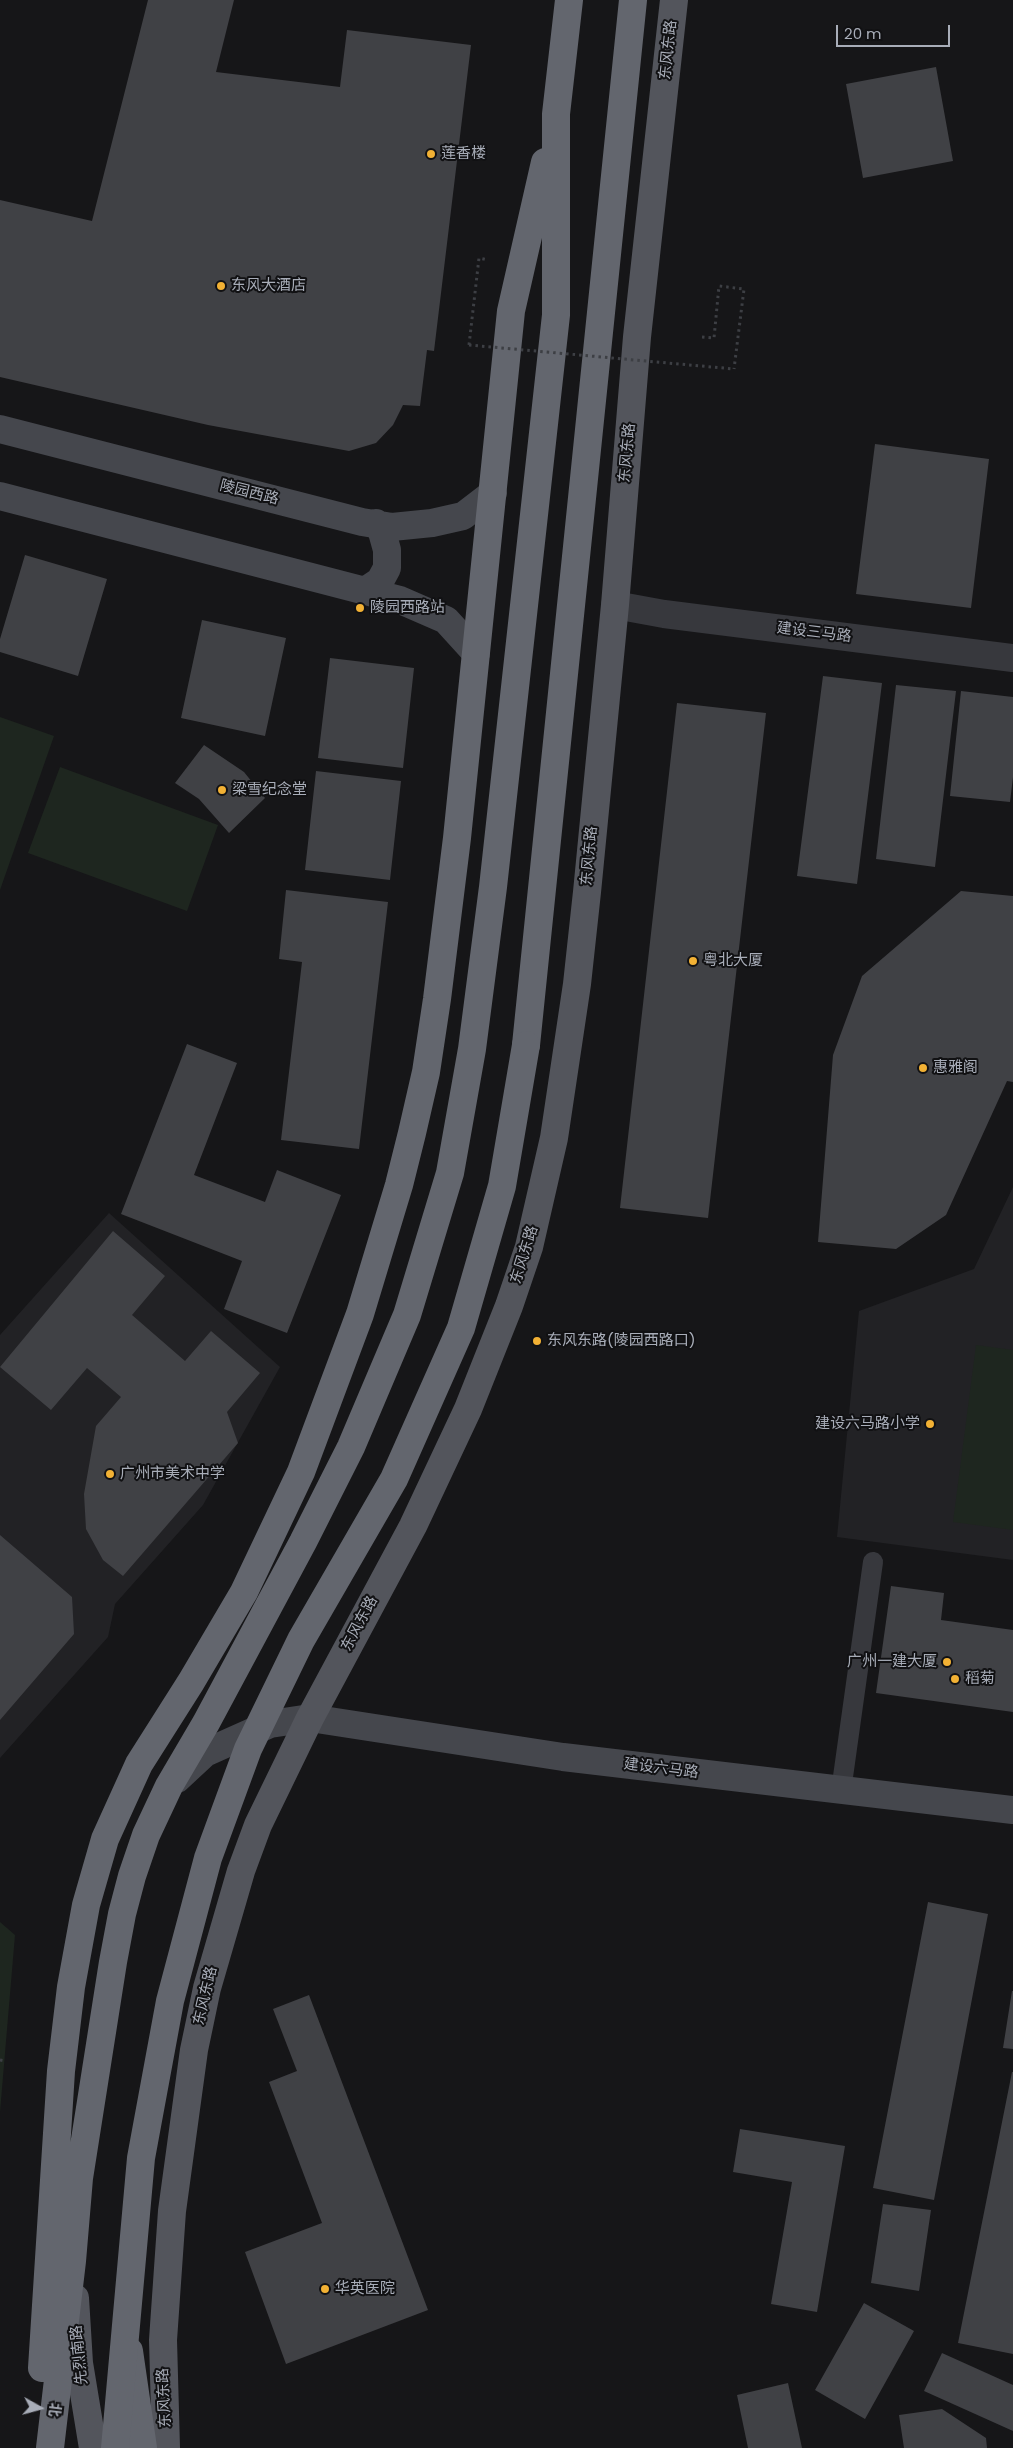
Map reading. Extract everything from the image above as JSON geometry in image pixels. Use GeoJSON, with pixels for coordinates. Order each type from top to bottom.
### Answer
{"type":"FeatureCollection","features":[{"type":"Feature","properties":{"kind":"highway"},"geometry":{"type":"LineString","coordinates":[[37,2448],[61,2071],[71,1986],[86,1905],[105,1839],[139,1764],[191,1682],[244,1592],[301,1472],[369,1286],[399,1185],[426,1072],[438,999],[457,838],[511,311],[556,114],[569,0]]}},
{"type":"Feature","properties":{"kind":"highway"},"geometry":{"type":"LineString","coordinates":[[115,2448],[141,2158],[170,2000],[208,1858],[252,1741],[301,1640],[394,1479],[461,1328],[502,1186],[526,1045],[633,0]]}},
{"type":"Feature","properties":{"kind":"highway"},"geometry":{"type":"LineString","coordinates":[[50,2448],[72,2261],[79,2178],[122,1914],[146,1835],[169,1786],[206,1723],[303,1542],[351,1447],[407,1315],[450,1173],[463,1111],[490,915],[556,315],[556,114]]}},
{"type":"Feature","properties":{"kind":"highway"},"geometry":{"type":"LineString","coordinates":[[126,2332],[162,2446]]}},
{"type":"Feature","properties":{"kind":"main road","name":"东风东路"},"geometry":{"type":"LineString","coordinates":[[162,2446],[163,2340],[172,2211],[194,2050],[207,1988],[241,1871],[258,1824],[310,1718],[413,1526],[442,1467],[487,1364],[529,1246],[554,1138],[577,984],[615,605],[637,338],[674,0]]}},
{"type":"Feature","properties":{"kind":"main road","name":"先烈南路"},"geometry":{"type":"LineString","coordinates":[[72,2261],[79,2363],[93,2448]]}},
{"type":"Feature","properties":{"kind":"street","name":"陵园西路"},"geometry":{"type":"LineString","coordinates":[[0,429],[376,524],[392,526],[424,524],[463,516],[493,493]]}},
{"type":"Feature","properties":{"kind":"street"},"geometry":{"type":"LineString","coordinates":[[0,496],[400,600],[446,620],[476,653]]}},
{"type":"Feature","properties":{"kind":"street"},"geometry":{"type":"LineString","coordinates":[[365,591],[380,581],[387,568],[387,550],[382,532],[376,524]]}},
{"type":"Feature","properties":{"kind":"street","name":"建设三马路"},"geometry":{"type":"LineString","coordinates":[[615,605],[664,614],[1013,658]]}},
{"type":"Feature","properties":{"kind":"street","name":"建设六马路"},"geometry":{"type":"LineString","coordinates":[[169,1786],[205,1752],[270,1724],[310,1718],[554,1756],[1013,1810]]}},
{"type":"Feature","properties":{"kind":"lane"},"geometry":{"type":"LineString","coordinates":[[840,1790],[873,1562]]}},
{"type":"Feature","properties":{"kind":"path"},"geometry":{"type":"LineString","coordinates":[[469,345],[734,369],[744,289],[719,286],[714,338],[702,337]]}},
{"type":"Feature","properties":{"kind":"path"},"geometry":{"type":"LineString","coordinates":[[0,2060],[5,2061]]}},
{"type":"Feature","properties":{"kind":"shaded area"},"geometry":{"type":"Polygon","coordinates":[[[0,717],[54,736],[0,890],[0,717]]]}},
{"type":"Feature","properties":{"kind":"shaded area"},"geometry":{"type":"Polygon","coordinates":[[[60,767],[218,825],[187,911],[28,853],[60,767]]]}},
{"type":"Feature","properties":{"kind":"shaded area","name":"建设六马路小学"},"geometry":{"type":"Polygon","coordinates":[[[1013,1187],[1013,1560],[837,1537],[859,1311],[974,1269],[1013,1187]]]}},
{"type":"Feature","properties":{"kind":"shaded area","name":"广州市美术中学"},"geometry":{"type":"Polygon","coordinates":[[[109,1213],[280,1367],[203,1505],[115,1604],[108,1637],[0,1758],[0,1335],[109,1213]]]}},
{"type":"Feature","properties":{"kind":"shaded area"},"geometry":{"type":"Polygon","coordinates":[[[976,1345],[1013,1350],[1013,1530],[953,1522],[976,1345]]]}},
{"type":"Feature","properties":{"kind":"shaded area"},"geometry":{"type":"Polygon","coordinates":[[[0,1922],[15,1935],[0,2112],[0,1922]]]}},
{"type":"Feature","properties":{"kind":"building","name":"东风大酒店"},"geometry":{"type":"Polygon","coordinates":[[[148,0],[234,0],[216,72],[340,87],[347,30],[471,45],[434,351],[427,350],[420,406],[403,405],[393,425],[376,443],[349,451],[208,425],[0,377],[0,200],[92,221],[148,0]]]}},
{"type":"Feature","properties":{"kind":"building"},"geometry":{"type":"Polygon","coordinates":[[[936,67],[953,161],[863,178],[846,84],[936,67]]]}},
{"type":"Feature","properties":{"kind":"building"},"geometry":{"type":"Polygon","coordinates":[[[875,444],[989,459],[971,608],[856,594],[875,444]]]}},
{"type":"Feature","properties":{"kind":"building"},"geometry":{"type":"Polygon","coordinates":[[[25,555],[107,579],[78,676],[0,652],[0,639],[25,555]]]}},
{"type":"Feature","properties":{"kind":"building"},"geometry":{"type":"Polygon","coordinates":[[[202,620],[286,638],[265,736],[181,718],[202,620]]]}},
{"type":"Feature","properties":{"kind":"building"},"geometry":{"type":"Polygon","coordinates":[[[330,658],[414,668],[403,768],[318,758],[330,658]]]}},
{"type":"Feature","properties":{"kind":"building"},"geometry":{"type":"Polygon","coordinates":[[[823,676],[882,683],[857,884],[797,876],[823,676]]]}},
{"type":"Feature","properties":{"kind":"building"},"geometry":{"type":"Polygon","coordinates":[[[896,685],[956,691],[935,867],[876,859],[896,685]]]}},
{"type":"Feature","properties":{"kind":"building"},"geometry":{"type":"Polygon","coordinates":[[[961,691],[1013,697],[1013,777],[1010,802],[950,796],[961,691]]]}},
{"type":"Feature","properties":{"kind":"building","name":"粤北大厦"},"geometry":{"type":"Polygon","coordinates":[[[677,703],[766,713],[708,1218],[620,1208],[677,703]]]}},
{"type":"Feature","properties":{"kind":"building","name":"梁雪纪念堂"},"geometry":{"type":"Polygon","coordinates":[[[204,745],[244,772],[265,798],[229,833],[199,799],[175,783],[204,745]]]}},
{"type":"Feature","properties":{"kind":"building"},"geometry":{"type":"Polygon","coordinates":[[[316,771],[401,781],[390,880],[305,870],[316,771]]]}},
{"type":"Feature","properties":{"kind":"building"},"geometry":{"type":"Polygon","coordinates":[[[286,890],[388,902],[359,1149],[281,1140],[302,962],[279,959],[286,890]]]}},
{"type":"Feature","properties":{"kind":"building","name":"惠雅阁"},"geometry":{"type":"Polygon","coordinates":[[[961,891],[1013,896],[1013,1082],[1007,1081],[946,1215],[896,1249],[818,1242],[833,1055],[862,976],[961,891]]]}},
{"type":"Feature","properties":{"kind":"building"},"geometry":{"type":"Polygon","coordinates":[[[187,1044],[237,1063],[194,1175],[265,1202],[277,1170],[341,1195],[287,1333],[224,1309],[242,1261],[121,1214],[187,1044]]]}},
{"type":"Feature","properties":{"kind":"building"},"geometry":{"type":"Polygon","coordinates":[[[113,1231],[165,1276],[132,1315],[185,1361],[211,1331],[260,1373],[227,1412],[238,1443],[123,1576],[103,1560],[86,1529],[84,1494],[96,1426],[121,1397],[87,1368],[51,1410],[0,1367],[113,1231]]]}},
{"type":"Feature","properties":{"kind":"building"},"geometry":{"type":"Polygon","coordinates":[[[0,1535],[72,1597],[74,1634],[0,1720],[0,1535]]]}},
{"type":"Feature","properties":{"kind":"building","name":"广州一建大厦"},"geometry":{"type":"Polygon","coordinates":[[[891,1586],[944,1593],[941,1620],[1013,1630],[1013,1712],[876,1693],[891,1586]]]}},
{"type":"Feature","properties":{"kind":"building"},"geometry":{"type":"Polygon","coordinates":[[[928,1902],[988,1914],[934,2200],[873,2188],[928,1902]]]}},
{"type":"Feature","properties":{"kind":"building"},"geometry":{"type":"Polygon","coordinates":[[[1013,1991],[1013,2049],[1003,2048],[1013,1991]]]}},
{"type":"Feature","properties":{"kind":"building"},"geometry":{"type":"Polygon","coordinates":[[[309,1995],[428,2310],[286,2364],[245,2252],[322,2223],[269,2082],[297,2071],[273,2009],[309,1995]]]}},
{"type":"Feature","properties":{"kind":"building"},"geometry":{"type":"Polygon","coordinates":[[[1013,2072],[1013,2354],[958,2343],[1013,2072]]]}},
{"type":"Feature","properties":{"kind":"building"},"geometry":{"type":"Polygon","coordinates":[[[740,2129],[845,2146],[817,2312],[771,2304],[792,2182],[733,2172],[740,2129]]]}},
{"type":"Feature","properties":{"kind":"building"},"geometry":{"type":"Polygon","coordinates":[[[883,2204],[931,2210],[919,2291],[871,2283],[883,2204]]]}},
{"type":"Feature","properties":{"kind":"building"},"geometry":{"type":"Polygon","coordinates":[[[864,2303],[914,2331],[865,2419],[815,2390],[864,2303]]]}},
{"type":"Feature","properties":{"kind":"building"},"geometry":{"type":"Polygon","coordinates":[[[942,2353],[1013,2385],[1013,2431],[924,2391],[942,2353]]]}},
{"type":"Feature","properties":{"kind":"building"},"geometry":{"type":"Polygon","coordinates":[[[788,2383],[802,2448],[748,2448],[737,2395],[788,2383]]]}},
{"type":"Feature","properties":{"kind":"building"},"geometry":{"type":"Polygon","coordinates":[[[942,2409],[986,2438],[987,2448],[904,2448],[899,2415],[942,2409]]]}},
{"type":"Feature","properties":{"kind":"place","name":"莲香楼"},"geometry":{"type":"Point","coordinates":[431,154]}},
{"type":"Feature","properties":{"kind":"place","name":"东风大酒店"},"geometry":{"type":"Point","coordinates":[221,286]}},
{"type":"Feature","properties":{"kind":"place","name":"陵园西路站"},"geometry":{"type":"Point","coordinates":[360,608]}},
{"type":"Feature","properties":{"kind":"place","name":"梁雪纪念堂"},"geometry":{"type":"Point","coordinates":[222,790]}},
{"type":"Feature","properties":{"kind":"place","name":"粤北大厦"},"geometry":{"type":"Point","coordinates":[693,961]}},
{"type":"Feature","properties":{"kind":"place","name":"惠雅阁"},"geometry":{"type":"Point","coordinates":[923,1068]}},
{"type":"Feature","properties":{"kind":"place","name":"东风东路(陵园西路口)"},"geometry":{"type":"Point","coordinates":[537,1341]}},
{"type":"Feature","properties":{"kind":"place","name":"建设六马路小学"},"geometry":{"type":"Point","coordinates":[930,1424]}},
{"type":"Feature","properties":{"kind":"place","name":"广州市美术中学"},"geometry":{"type":"Point","coordinates":[110,1474]}},
{"type":"Feature","properties":{"kind":"place","name":"广州一建大厦"},"geometry":{"type":"Point","coordinates":[947,1662]}},
{"type":"Feature","properties":{"kind":"place","name":"稻菊"},"geometry":{"type":"Point","coordinates":[955,1679]}},
{"type":"Feature","properties":{"kind":"place","name":"华英医院"},"geometry":{"type":"Point","coordinates":[325,2289]}}]}
